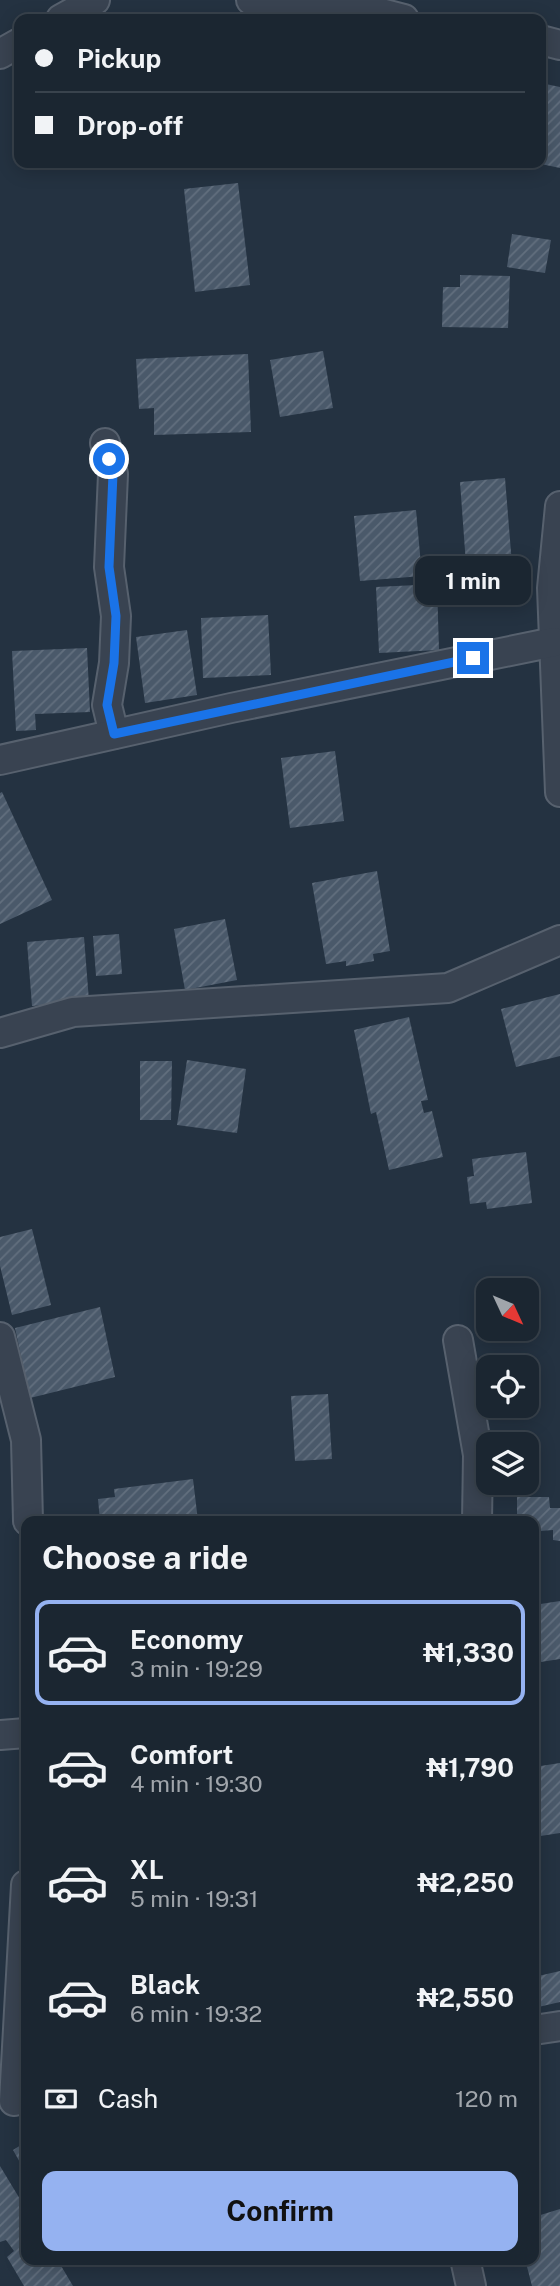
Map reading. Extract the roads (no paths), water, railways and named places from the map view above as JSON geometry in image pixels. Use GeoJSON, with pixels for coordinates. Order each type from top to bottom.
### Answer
{"type":"FeatureCollection","features":[{"type":"Feature","properties":{"kind":"street"},"geometry":{"type":"LineString","coordinates":[[70,14],[95,0]]}},
{"type":"Feature","properties":{"kind":"street"},"geometry":{"type":"LineString","coordinates":[[251,0],[289,6],[350,5],[385,14]]}},
{"type":"Feature","properties":{"kind":"street"},"geometry":{"type":"LineString","coordinates":[[105,443],[113,474],[109,567],[116,616],[114,663],[107,705],[114,734]]}},
{"type":"Feature","properties":{"kind":"street"},"geometry":{"type":"LineString","coordinates":[[560,506],[552,588],[560,792]]}},
{"type":"Feature","properties":{"kind":"street"},"geometry":{"type":"LineString","coordinates":[[0,760],[554,642]]}},
{"type":"Feature","properties":{"kind":"street"},"geometry":{"type":"LineString","coordinates":[[0,1033],[73,1012],[449,988],[560,940]]}},
{"type":"Feature","properties":{"kind":"street"},"geometry":{"type":"LineString","coordinates":[[0,1337],[26,1440],[28,1516]]}},
{"type":"Feature","properties":{"kind":"street"},"geometry":{"type":"LineString","coordinates":[[458,1340],[478,1455],[477,1516]]}},
{"type":"Feature","properties":{"kind":"street"},"geometry":{"type":"LineString","coordinates":[[0,1735],[21,1733]]}},
{"type":"Feature","properties":{"kind":"street"},"geometry":{"type":"LineString","coordinates":[[13,2100],[21,1968]]}},
{"type":"Feature","properties":{"kind":"street"},"geometry":{"type":"LineString","coordinates":[[539,2029],[560,2026]]}},
{"type":"Feature","properties":{"kind":"street"},"geometry":{"type":"LineString","coordinates":[[466,2265],[471,2286]]}}]}
